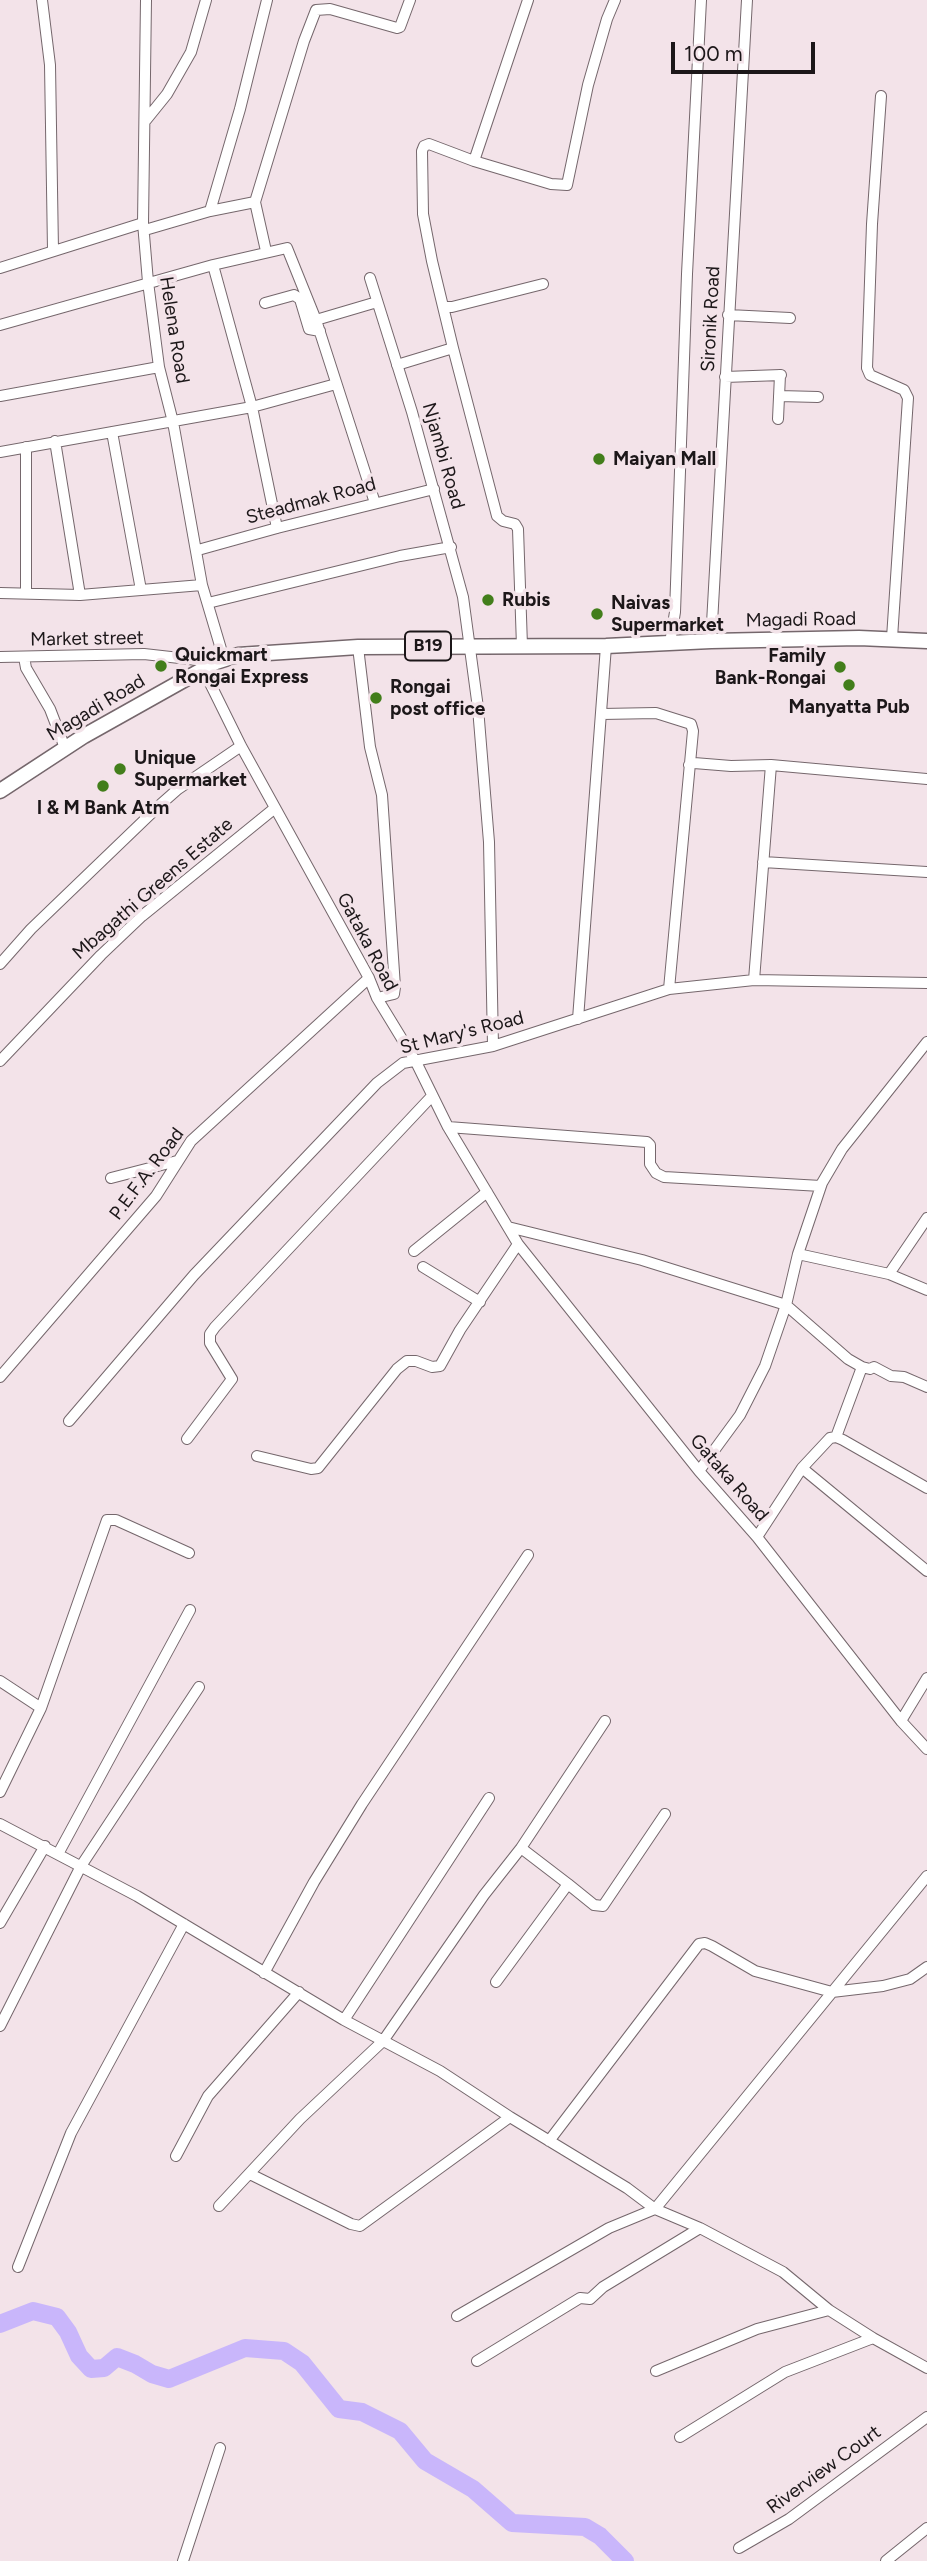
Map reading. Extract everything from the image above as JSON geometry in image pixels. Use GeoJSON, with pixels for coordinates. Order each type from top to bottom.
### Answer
{"type":"FeatureCollection","features":[{"type":"Feature","properties":{"kind":"highway","name":"Magadi Road"},"geometry":{"type":"LineString","coordinates":[[0,791],[65,748],[214,663],[238,655],[264,651],[358,647],[606,646],[892,638],[927,641]]}},
{"type":"Feature","properties":{"kind":"street"},"geometry":{"type":"LineString","coordinates":[[42,0],[50,65],[52,250]]}},
{"type":"Feature","properties":{"kind":"street","name":"Helena Road"},"geometry":{"type":"LineString","coordinates":[[146,0],[144,226],[148,282],[159,367],[173,422],[198,550],[202,585],[208,603],[214,663]]}},
{"type":"Feature","properties":{"kind":"street"},"geometry":{"type":"LineString","coordinates":[[145,120],[167,94],[191,52],[206,0]]}},
{"type":"Feature","properties":{"kind":"street"},"geometry":{"type":"LineString","coordinates":[[210,211],[240,109],[267,0]]}},
{"type":"Feature","properties":{"kind":"street"},"geometry":{"type":"LineString","coordinates":[[266,251],[255,202],[316,10],[330,9],[397,28],[400,27],[410,0]]}},
{"type":"Feature","properties":{"kind":"street"},"geometry":{"type":"LineString","coordinates":[[474,161],[528,0]]}},
{"type":"Feature","properties":{"kind":"street"},"geometry":{"type":"LineString","coordinates":[[522,646],[518,529],[515,524],[503,521],[498,516],[453,348],[423,214],[422,151],[424,146],[429,144],[474,161],[551,184],[567,185],[588,85],[615,0]]}},
{"type":"Feature","properties":{"kind":"street"},"geometry":{"type":"LineString","coordinates":[[670,643],[675,612],[687,274],[701,0]]}},
{"type":"Feature","properties":{"kind":"street","name":"Sironik Road"},"geometry":{"type":"LineString","coordinates":[[711,641],[747,0]]}},
{"type":"Feature","properties":{"kind":"street"},"geometry":{"type":"LineString","coordinates":[[881,96],[872,224],[867,368],[870,375],[904,390],[908,398],[892,638]]}},
{"type":"Feature","properties":{"kind":"street"},"geometry":{"type":"LineString","coordinates":[[0,268],[52,250],[144,226],[255,202]]}},
{"type":"Feature","properties":{"kind":"street"},"geometry":{"type":"LineString","coordinates":[[0,325],[148,282],[287,248],[320,331],[375,502]]}},
{"type":"Feature","properties":{"kind":"street"},"geometry":{"type":"LineString","coordinates":[[213,265],[252,407],[277,527]]}},
{"type":"Feature","properties":{"kind":"street","name":"Njambi Road"},"geometry":{"type":"LineString","coordinates":[[370,278],[451,547],[463,597],[489,842],[493,1046]]}},
{"type":"Feature","properties":{"kind":"street"},"geometry":{"type":"LineString","coordinates":[[444,307],[543,284]]}},
{"type":"Feature","properties":{"kind":"street"},"geometry":{"type":"LineString","coordinates":[[265,303],[294,295],[300,299],[309,329],[320,331]]}},
{"type":"Feature","properties":{"kind":"street"},"geometry":{"type":"LineString","coordinates":[[316,320],[377,302]]}},
{"type":"Feature","properties":{"kind":"street"},"geometry":{"type":"LineString","coordinates":[[728,314],[790,318]]}},
{"type":"Feature","properties":{"kind":"street"},"geometry":{"type":"LineString","coordinates":[[397,365],[453,348]]}},
{"type":"Feature","properties":{"kind":"street"},"geometry":{"type":"LineString","coordinates":[[0,396],[159,367]]}},
{"type":"Feature","properties":{"kind":"street"},"geometry":{"type":"LineString","coordinates":[[725,377],[780,375],[778,419]]}},
{"type":"Feature","properties":{"kind":"street"},"geometry":{"type":"LineString","coordinates":[[0,452],[252,407],[337,384]]}},
{"type":"Feature","properties":{"kind":"street"},"geometry":{"type":"LineString","coordinates":[[779,396],[818,397]]}},
{"type":"Feature","properties":{"kind":"street"},"geometry":{"type":"LineString","coordinates":[[112,432],[141,590]]}},
{"type":"Feature","properties":{"kind":"street"},"geometry":{"type":"LineString","coordinates":[[55,441],[80,595]]}},
{"type":"Feature","properties":{"kind":"street"},"geometry":{"type":"LineString","coordinates":[[26,447],[26,593]]}},
{"type":"Feature","properties":{"kind":"street","name":"Steadmak Road"},"geometry":{"type":"LineString","coordinates":[[198,550],[277,527],[434,489]]}},
{"type":"Feature","properties":{"kind":"street"},"geometry":{"type":"LineString","coordinates":[[208,603],[400,556],[451,547]]}},
{"type":"Feature","properties":{"kind":"street"},"geometry":{"type":"LineString","coordinates":[[0,593],[80,595],[202,585]]}},
{"type":"Feature","properties":{"kind":"street"},"geometry":{"type":"LineString","coordinates":[[578,1019],[606,646]]}},
{"type":"Feature","properties":{"kind":"street"},"geometry":{"type":"LineString","coordinates":[[358,647],[370,747],[382,794],[395,987],[394,994],[377,998]]}},
{"type":"Feature","properties":{"kind":"street","name":"Market street"},"geometry":{"type":"LineString","coordinates":[[0,657],[144,654],[214,663]]}},
{"type":"Feature","properties":{"kind":"street"},"geometry":{"type":"LineString","coordinates":[[24,657],[26,668],[50,709],[65,748]]}},
{"type":"Feature","properties":{"kind":"street","name":"Gataka Road"},"geometry":{"type":"LineString","coordinates":[[214,663],[241,746],[369,978],[377,998],[518,1244],[699,1471],[757,1537],[901,1721],[927,1749]]}},
{"type":"Feature","properties":{"kind":"street"},"geometry":{"type":"LineString","coordinates":[[601,714],[656,713],[691,724],[694,730],[669,989]]}},
{"type":"Feature","properties":{"kind":"street"},"geometry":{"type":"LineString","coordinates":[[0,964],[32,929],[161,804],[178,789],[241,746]]}},
{"type":"Feature","properties":{"kind":"street"},"geometry":{"type":"LineString","coordinates":[[690,765],[771,765],[927,779]]}},
{"type":"Feature","properties":{"kind":"street"},"geometry":{"type":"LineString","coordinates":[[754,980],[771,765]]}},
{"type":"Feature","properties":{"kind":"street","name":"Mbagathi Greens Estate"},"geometry":{"type":"LineString","coordinates":[[0,1061],[142,916],[275,808]]}},
{"type":"Feature","properties":{"kind":"street"},"geometry":{"type":"LineString","coordinates":[[763,862],[927,872]]}},
{"type":"Feature","properties":{"kind":"street","name":"P.E.F.A. Road"},"geometry":{"type":"LineString","coordinates":[[0,1377],[156,1196],[191,1141],[369,978]]}},
{"type":"Feature","properties":{"kind":"street","name":"St Mary's Road"},"geometry":{"type":"LineString","coordinates":[[69,1421],[194,1275],[377,1083],[403,1063],[493,1046],[669,989],[754,980],[927,982]]}},
{"type":"Feature","properties":{"kind":"street"},"geometry":{"type":"LineString","coordinates":[[699,1471],[740,1415],[765,1366],[821,1186],[842,1149],[927,1042]]}},
{"type":"Feature","properties":{"kind":"street"},"geometry":{"type":"LineString","coordinates":[[187,1439],[232,1379],[210,1343],[215,1327],[432,1096]]}},
{"type":"Feature","properties":{"kind":"street"},"geometry":{"type":"LineString","coordinates":[[449,1127],[647,1142],[650,1145],[650,1164],[664,1177],[821,1186]]}},
{"type":"Feature","properties":{"kind":"street"},"geometry":{"type":"LineString","coordinates":[[111,1178],[177,1161]]}},
{"type":"Feature","properties":{"kind":"street"},"geometry":{"type":"LineString","coordinates":[[414,1251],[487,1192]]}},
{"type":"Feature","properties":{"kind":"street"},"geometry":{"type":"LineString","coordinates":[[889,1274],[927,1218]]}},
{"type":"Feature","properties":{"kind":"street"},"geometry":{"type":"LineString","coordinates":[[508,1227],[642,1260],[786,1305],[848,1359],[863,1367],[874,1367],[891,1376],[904,1377],[927,1387]]}},
{"type":"Feature","properties":{"kind":"street"},"geometry":{"type":"LineString","coordinates":[[257,1456],[311,1469],[318,1468],[397,1369],[408,1361],[432,1367],[440,1366],[518,1244]]}},
{"type":"Feature","properties":{"kind":"street"},"geometry":{"type":"LineString","coordinates":[[798,1254],[889,1274],[927,1290]]}},
{"type":"Feature","properties":{"kind":"street"},"geometry":{"type":"LineString","coordinates":[[423,1267],[480,1301]]}},
{"type":"Feature","properties":{"kind":"street"},"geometry":{"type":"LineString","coordinates":[[836,1437],[863,1367]]}},
{"type":"Feature","properties":{"kind":"street"},"geometry":{"type":"LineString","coordinates":[[757,1537],[802,1468],[830,1438],[836,1437],[927,1488]]}},
{"type":"Feature","properties":{"kind":"street"},"geometry":{"type":"LineString","coordinates":[[802,1468],[927,1571]]}},
{"type":"Feature","properties":{"kind":"street"},"geometry":{"type":"LineString","coordinates":[[0,1793],[41,1707],[107,1520],[116,1520],[188,1553]]}},
{"type":"Feature","properties":{"kind":"street"},"geometry":{"type":"LineString","coordinates":[[264,1973],[314,1882],[362,1804],[528,1555]]}},
{"type":"Feature","properties":{"kind":"street"},"geometry":{"type":"LineString","coordinates":[[58,1854],[190,1610]]}},
{"type":"Feature","properties":{"kind":"street"},"geometry":{"type":"LineString","coordinates":[[901,1721],[927,1678]]}},
{"type":"Feature","properties":{"kind":"street"},"geometry":{"type":"LineString","coordinates":[[0,1681],[41,1707]]}},
{"type":"Feature","properties":{"kind":"street"},"geometry":{"type":"LineString","coordinates":[[0,2026],[81,1866],[199,1687]]}},
{"type":"Feature","properties":{"kind":"street"},"geometry":{"type":"LineString","coordinates":[[219,2206],[300,2119],[383,2041],[484,1895],[521,1848],[605,1721]]}},
{"type":"Feature","properties":{"kind":"street"},"geometry":{"type":"LineString","coordinates":[[344,2020],[489,1798]]}},
{"type":"Feature","properties":{"kind":"street"},"geometry":{"type":"LineString","coordinates":[[521,1848],[594,1905],[603,1906],[665,1814]]}},
{"type":"Feature","properties":{"kind":"street"},"geometry":{"type":"LineString","coordinates":[[0,1824],[81,1866],[344,2020],[440,2071],[627,2188],[655,2209],[700,2228],[783,2273],[829,2309],[873,2338],[927,2368]]}},
{"type":"Feature","properties":{"kind":"street"},"geometry":{"type":"LineString","coordinates":[[0,1923],[45,1846]]}},
{"type":"Feature","properties":{"kind":"street"},"geometry":{"type":"LineString","coordinates":[[457,2316],[609,2228],[655,2209],[927,1877]]}},
{"type":"Feature","properties":{"kind":"street"},"geometry":{"type":"LineString","coordinates":[[496,1982],[568,1884]]}},
{"type":"Feature","properties":{"kind":"street"},"geometry":{"type":"LineString","coordinates":[[18,2267],[71,2133],[184,1924]]}},
{"type":"Feature","properties":{"kind":"street"},"geometry":{"type":"LineString","coordinates":[[549,2141],[699,1944],[712,1946],[755,1971],[832,1992],[897,1983],[910,1979],[927,1967]]}},
{"type":"Feature","properties":{"kind":"street"},"geometry":{"type":"LineString","coordinates":[[176,2156],[208,2095],[299,1992]]}},
{"type":"Feature","properties":{"kind":"street"},"geometry":{"type":"LineString","coordinates":[[0,2002],[8,2010]]}},
{"type":"Feature","properties":{"kind":"street"},"geometry":{"type":"LineString","coordinates":[[250,2174],[360,2226],[510,2117]]}},
{"type":"Feature","properties":{"kind":"street"},"geometry":{"type":"LineString","coordinates":[[477,2361],[580,2298],[590,2299],[603,2287],[700,2228]]}},
{"type":"Feature","properties":{"kind":"street"},"geometry":{"type":"LineString","coordinates":[[656,2371],[757,2329],[829,2309]]}},
{"type":"Feature","properties":{"kind":"street"},"geometry":{"type":"LineString","coordinates":[[680,2437],[785,2372],[873,2338]]}},
{"type":"Feature","properties":{"kind":"street","name":"Riverview Court"},"geometry":{"type":"LineString","coordinates":[[740,2548],[789,2519],[927,2417]]}},
{"type":"Feature","properties":{"kind":"street"},"geometry":{"type":"LineString","coordinates":[[183,2561],[220,2448]]}},
{"type":"Feature","properties":{"kind":"street"},"geometry":{"type":"LineString","coordinates":[[886,2561],[927,2528]]}},
{"type":"Feature","properties":{"kind":"waterway"},"geometry":{"type":"LineString","coordinates":[[0,2324],[33,2311],[57,2317],[68,2332],[79,2356],[91,2369],[104,2368],[117,2357],[169,2379],[245,2348],[284,2351],[302,2363],[339,2409],[362,2412],[400,2431],[425,2461],[473,2489],[512,2523],[585,2527],[600,2536],[625,2561]]}},
{"type":"Feature","properties":{"kind":"place","name":"Maiyan Mall"},"geometry":{"type":"Point","coordinates":[599,459]}},
{"type":"Feature","properties":{"kind":"place","name":"Rubis"},"geometry":{"type":"Point","coordinates":[488,600]}},
{"type":"Feature","properties":{"kind":"place","name":"Naivas Supermarket"},"geometry":{"type":"Point","coordinates":[597,614]}},
{"type":"Feature","properties":{"kind":"place","name":"Quickmart Rongai Express"},"geometry":{"type":"Point","coordinates":[161,666]}},
{"type":"Feature","properties":{"kind":"place","name":"Family Bank-Rongai"},"geometry":{"type":"Point","coordinates":[840,667]}},
{"type":"Feature","properties":{"kind":"place","name":"Manyatta Pub"},"geometry":{"type":"Point","coordinates":[849,685]}},
{"type":"Feature","properties":{"kind":"place","name":"Rongai post office"},"geometry":{"type":"Point","coordinates":[376,698]}},
{"type":"Feature","properties":{"kind":"place","name":"Unique Supermarket"},"geometry":{"type":"Point","coordinates":[120,769]}},
{"type":"Feature","properties":{"kind":"place","name":"I & M Bank Atm"},"geometry":{"type":"Point","coordinates":[103,786]}}]}
